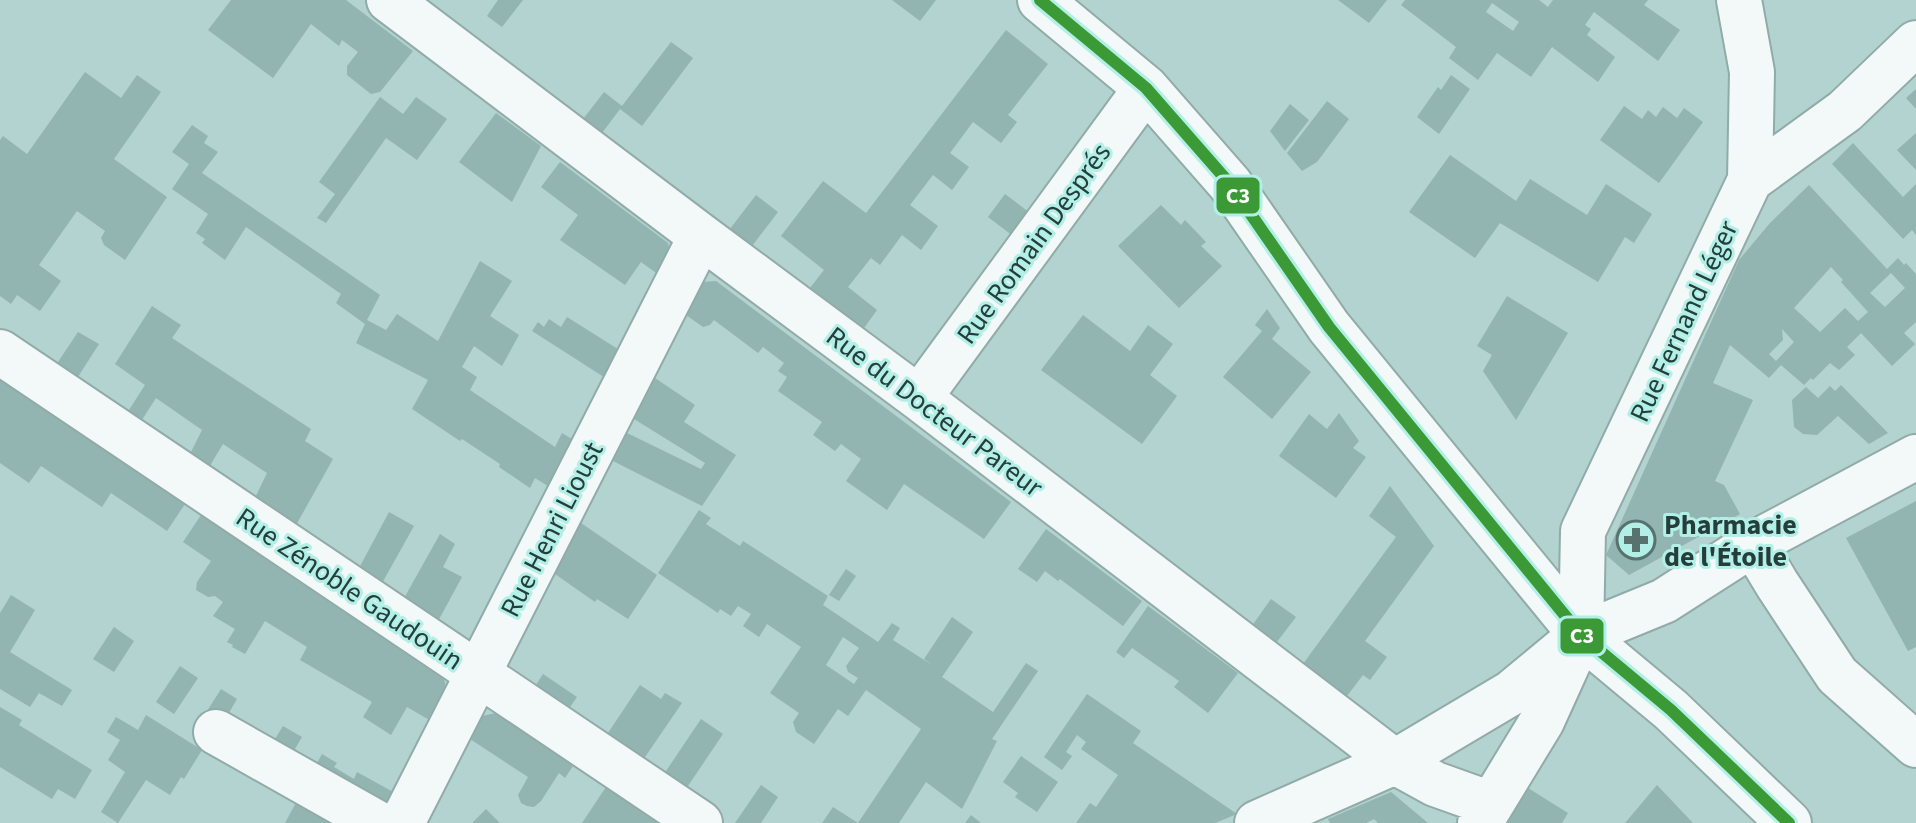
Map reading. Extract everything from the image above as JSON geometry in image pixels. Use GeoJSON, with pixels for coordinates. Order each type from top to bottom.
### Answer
{"type":"FeatureCollection","features":[{"type":"Feature","properties":{"kind":"street","name":"Rue du Docteur Pareur"},"geometry":{"type":"LineString","coordinates":[[389,0],[919,398],[1395,762],[1486,813]]}},
{"type":"Feature","properties":{"kind":"street"},"geometry":{"type":"LineString","coordinates":[[1040,0],[1146,88],[1230,184],[1329,327],[1581,635],[1671,710],[1789,823]]}},
{"type":"Feature","properties":{"kind":"street","name":"Rue Fernand Léger"},"geometry":{"type":"LineString","coordinates":[[1581,635],[1583,531],[1750,180],[1752,72],[1739,0]]}},
{"type":"Feature","properties":{"kind":"street"},"geometry":{"type":"LineString","coordinates":[[1750,180],[1845,111],[1916,43]]}},
{"type":"Feature","properties":{"kind":"street","name":"Rue Romain Després"},"geometry":{"type":"LineString","coordinates":[[919,398],[1146,88]]}},
{"type":"Feature","properties":{"kind":"street","name":"Rue Henri Lioust"},"geometry":{"type":"LineString","coordinates":[[402,823],[701,236]]}},
{"type":"Feature","properties":{"kind":"street","name":"Rue Zénoble Gaudouin"},"geometry":{"type":"LineString","coordinates":[[0,352],[700,823]]}},
{"type":"Feature","properties":{"kind":"street"},"geometry":{"type":"LineString","coordinates":[[1257,823],[1395,762],[1511,693],[1581,635],[1664,601],[1753,544],[1916,457]]}},
{"type":"Feature","properties":{"kind":"street"},"geometry":{"type":"LineString","coordinates":[[1753,544],[1837,675],[1916,745]]}},
{"type":"Feature","properties":{"kind":"street"},"geometry":{"type":"LineString","coordinates":[[1486,813],[1542,721],[1581,635]]}},
{"type":"Feature","properties":{"kind":"street"},"geometry":{"type":"LineString","coordinates":[[216,732],[377,823]]}},
{"type":"Feature","properties":{"kind":"building"},"geometry":{"type":"Polygon","coordinates":[[[231,0],[346,0],[413,51],[380,92],[371,94],[347,75],[347,66],[358,52],[342,40],[339,46],[311,24],[273,78],[208,30],[231,0]]]}},
{"type":"Feature","properties":{"kind":"building"},"geometry":{"type":"Polygon","coordinates":[[[498,0],[523,0],[502,27],[487,16],[498,0]]]}},
{"type":"Feature","properties":{"kind":"building"},"geometry":{"type":"Polygon","coordinates":[[[892,0],[936,0],[920,21],[892,0]]]}},
{"type":"Feature","properties":{"kind":"building"},"geometry":{"type":"Polygon","coordinates":[[[1338,0],[1387,0],[1369,23],[1338,0]]]}},
{"type":"Feature","properties":{"kind":"building"},"geometry":{"type":"Polygon","coordinates":[[[1405,0],[1539,0],[1548,7],[1553,0],[1648,0],[1644,5],[1680,30],[1658,61],[1594,12],[1585,25],[1591,29],[1587,35],[1615,57],[1598,82],[1552,47],[1531,77],[1497,53],[1478,80],[1449,58],[1456,47],[1401,5],[1405,0]],[[1492,3],[1486,12],[1513,31],[1519,22],[1492,3]]]}},
{"type":"Feature","properties":{"kind":"building"},"geometry":{"type":"Polygon","coordinates":[[[1006,30],[1048,64],[1008,115],[1017,122],[1001,143],[973,122],[950,153],[969,167],[952,190],[933,175],[910,205],[938,226],[921,250],[902,235],[880,265],[871,258],[848,287],[877,310],[864,328],[854,330],[806,293],[824,270],[781,236],[823,181],[866,213],[1006,30]]]}},
{"type":"Feature","properties":{"kind":"building"},"geometry":{"type":"Polygon","coordinates":[[[671,42],[693,58],[642,126],[620,109],[599,137],[580,123],[604,92],[622,106],[671,42]]]}},
{"type":"Feature","properties":{"kind":"building"},"geometry":{"type":"Polygon","coordinates":[[[85,72],[121,98],[137,75],[161,92],[114,159],[167,197],[125,260],[104,245],[101,238],[105,231],[77,211],[39,265],[61,281],[40,311],[17,295],[11,304],[0,296],[0,140],[3,136],[27,154],[85,72]]]}},
{"type":"Feature","properties":{"kind":"building"},"geometry":{"type":"Polygon","coordinates":[[[1451,75],[1470,89],[1439,134],[1417,117],[1438,87],[1441,90],[1451,75]]]}},
{"type":"Feature","properties":{"kind":"building"},"geometry":{"type":"Polygon","coordinates":[[[1916,89],[1916,109],[1906,98],[1916,89]]]}},
{"type":"Feature","properties":{"kind":"building"},"geometry":{"type":"Polygon","coordinates":[[[380,97],[403,114],[416,97],[447,119],[417,160],[386,138],[326,223],[317,218],[335,194],[319,182],[380,97]]]}},
{"type":"Feature","properties":{"kind":"building"},"geometry":{"type":"Polygon","coordinates":[[[1327,101],[1349,119],[1317,162],[1302,171],[1287,153],[1327,101]]]}},
{"type":"Feature","properties":{"kind":"building"},"geometry":{"type":"Polygon","coordinates":[[[1290,104],[1309,120],[1285,151],[1270,131],[1290,104]]]}},
{"type":"Feature","properties":{"kind":"building"},"geometry":{"type":"Polygon","coordinates":[[[1624,106],[1642,119],[1648,110],[1656,117],[1663,107],[1677,118],[1684,108],[1703,122],[1659,183],[1600,140],[1624,106]]]}},
{"type":"Feature","properties":{"kind":"building"},"geometry":{"type":"Polygon","coordinates":[[[496,113],[541,146],[512,202],[459,162],[496,113]]]}},
{"type":"Feature","properties":{"kind":"building"},"geometry":{"type":"Polygon","coordinates":[[[192,125],[208,136],[204,143],[218,152],[202,173],[380,295],[367,320],[386,330],[397,314],[438,341],[480,261],[512,281],[490,316],[519,335],[502,366],[474,346],[462,367],[477,377],[470,390],[555,447],[562,433],[575,441],[551,488],[535,478],[530,488],[499,467],[500,464],[412,409],[428,380],[356,343],[365,324],[336,303],[341,294],[246,227],[225,260],[202,243],[205,239],[196,233],[208,214],[172,189],[189,164],[172,152],[192,125]]]}},
{"type":"Feature","properties":{"kind":"building"},"geometry":{"type":"Polygon","coordinates":[[[1916,133],[1916,170],[1897,150],[1916,133]]]}},
{"type":"Feature","properties":{"kind":"building"},"geometry":{"type":"Polygon","coordinates":[[[1853,143],[1903,197],[1916,184],[1916,235],[1912,230],[1903,239],[1832,164],[1853,143]]]}},
{"type":"Feature","properties":{"kind":"building"},"geometry":{"type":"Polygon","coordinates":[[[1450,155],[1516,201],[1530,179],[1587,215],[1606,184],[1652,214],[1634,243],[1625,237],[1598,282],[1500,223],[1475,258],[1409,212],[1450,155]]]}},
{"type":"Feature","properties":{"kind":"building"},"geometry":{"type":"Polygon","coordinates":[[[560,162],[668,243],[670,253],[659,275],[641,262],[625,285],[560,240],[578,215],[541,187],[560,162]]]}},
{"type":"Feature","properties":{"kind":"building"},"geometry":{"type":"Polygon","coordinates":[[[1809,185],[1887,269],[1898,258],[1904,265],[1906,263],[1916,274],[1916,322],[1904,333],[1915,344],[1892,366],[1861,333],[1847,347],[1855,355],[1839,370],[1830,363],[1804,385],[1781,365],[1769,378],[1730,345],[1713,383],[1753,400],[1715,481],[1724,485],[1740,514],[1629,575],[1606,555],[1739,260],[1770,223],[1809,185]],[[1831,267],[1794,308],[1820,332],[1845,308],[1858,321],[1868,312],[1831,267]],[[1891,273],[1870,293],[1885,307],[1905,288],[1891,273]],[[1782,329],[1783,340],[1769,354],[1776,361],[1794,342],[1782,329]]]}},
{"type":"Feature","properties":{"kind":"building"},"geometry":{"type":"Polygon","coordinates":[[[1005,194],[1038,219],[1021,242],[988,217],[1005,194]]]}},
{"type":"Feature","properties":{"kind":"building"},"geometry":{"type":"Polygon","coordinates":[[[756,195],[778,212],[749,250],[726,234],[756,195]]]}},
{"type":"Feature","properties":{"kind":"building"},"geometry":{"type":"Polygon","coordinates":[[[1161,205],[1181,225],[1185,220],[1206,242],[1201,246],[1222,266],[1179,308],[1118,246],[1161,205]]]}},
{"type":"Feature","properties":{"kind":"building"},"geometry":{"type":"Polygon","coordinates":[[[716,281],[1011,502],[984,539],[904,484],[887,510],[846,481],[861,459],[841,444],[835,451],[813,435],[822,422],[778,391],[787,377],[778,371],[784,363],[763,347],[758,353],[714,320],[703,327],[686,315],[703,282],[716,281]]]}},
{"type":"Feature","properties":{"kind":"building"},"geometry":{"type":"Polygon","coordinates":[[[1507,296],[1568,333],[1516,420],[1483,371],[1492,355],[1477,346],[1507,296]]]}},
{"type":"Feature","properties":{"kind":"building"},"geometry":{"type":"Polygon","coordinates":[[[152,306],[181,325],[172,338],[311,429],[305,441],[333,459],[295,527],[254,500],[267,473],[223,444],[208,469],[189,456],[202,430],[156,398],[140,423],[127,413],[145,385],[115,364],[152,306]]]}},
{"type":"Feature","properties":{"kind":"building"},"geometry":{"type":"Polygon","coordinates":[[[1267,309],[1280,328],[1272,339],[1311,372],[1272,419],[1223,377],[1262,331],[1255,325],[1267,309]]]}},
{"type":"Feature","properties":{"kind":"building"},"geometry":{"type":"Polygon","coordinates":[[[1083,315],[1130,351],[1148,325],[1173,344],[1150,375],[1177,396],[1142,444],[1041,370],[1083,315]]]}},
{"type":"Feature","properties":{"kind":"building"},"geometry":{"type":"Polygon","coordinates":[[[567,317],[621,351],[607,379],[532,331],[538,322],[544,327],[549,319],[561,327],[567,317]]]}},
{"type":"Feature","properties":{"kind":"building"},"geometry":{"type":"Polygon","coordinates":[[[78,332],[99,344],[76,380],[56,365],[78,332]]]}},
{"type":"Feature","properties":{"kind":"building"},"geometry":{"type":"Polygon","coordinates":[[[655,378],[695,405],[684,422],[736,455],[702,506],[613,461],[627,433],[701,469],[705,463],[634,419],[655,378]]]}},
{"type":"Feature","properties":{"kind":"building"},"geometry":{"type":"Polygon","coordinates":[[[0,379],[185,504],[167,531],[111,493],[102,507],[41,466],[29,483],[0,463],[0,379]]]}},
{"type":"Feature","properties":{"kind":"building"},"geometry":{"type":"Polygon","coordinates":[[[1841,385],[1888,433],[1869,444],[1838,416],[1817,435],[1803,434],[1794,427],[1792,400],[1806,387],[1818,398],[1830,386],[1835,391],[1841,385]]]}},
{"type":"Feature","properties":{"kind":"building"},"geometry":{"type":"Polygon","coordinates":[[[1339,413],[1359,441],[1353,448],[1366,457],[1336,498],[1279,456],[1309,414],[1327,429],[1339,413]]]}},
{"type":"Feature","properties":{"kind":"building"},"geometry":{"type":"Polygon","coordinates":[[[1390,486],[1434,546],[1365,641],[1387,657],[1370,680],[1363,675],[1344,700],[1300,668],[1396,537],[1369,516],[1390,486]]]}},
{"type":"Feature","properties":{"kind":"building"},"geometry":{"type":"Polygon","coordinates":[[[1916,501],[1916,647],[1908,651],[1846,538],[1916,501]]]}},
{"type":"Feature","properties":{"kind":"building"},"geometry":{"type":"Polygon","coordinates":[[[699,510],[711,518],[706,524],[740,546],[743,541],[828,596],[823,605],[878,642],[892,623],[900,628],[893,640],[932,665],[924,659],[952,617],[973,632],[942,677],[993,712],[1026,663],[1038,671],[992,739],[997,741],[962,809],[926,782],[899,823],[858,823],[921,729],[866,690],[848,716],[838,709],[814,744],[796,732],[793,722],[799,713],[770,693],[801,647],[767,624],[759,637],[743,626],[751,614],[738,606],[731,616],[720,609],[718,613],[658,573],[699,510]],[[843,637],[826,665],[854,684],[858,678],[848,672],[846,666],[859,648],[843,637]]]}},
{"type":"Feature","properties":{"kind":"building"},"geometry":{"type":"Polygon","coordinates":[[[389,512],[414,526],[381,585],[358,570],[389,512]]]}},
{"type":"Feature","properties":{"kind":"building"},"geometry":{"type":"Polygon","coordinates":[[[201,515],[444,679],[447,691],[431,721],[407,707],[391,735],[363,717],[372,702],[300,660],[307,647],[265,621],[245,654],[232,647],[227,642],[235,629],[213,616],[223,602],[196,590],[197,582],[211,561],[183,542],[201,515]]]}},
{"type":"Feature","properties":{"kind":"building"},"geometry":{"type":"Polygon","coordinates":[[[581,523],[657,575],[628,619],[597,599],[595,602],[555,574],[581,523]]]}},
{"type":"Feature","properties":{"kind":"building"},"geometry":{"type":"Polygon","coordinates":[[[1046,529],[1142,601],[1123,626],[1060,579],[1058,581],[1045,571],[1037,582],[1018,569],[1046,529]]]}},
{"type":"Feature","properties":{"kind":"building"},"geometry":{"type":"Polygon","coordinates":[[[440,534],[455,544],[443,567],[462,577],[437,623],[403,600],[440,534]]]}},
{"type":"Feature","properties":{"kind":"building"},"geometry":{"type":"Polygon","coordinates":[[[846,569],[856,576],[839,601],[829,595],[846,569]]]}},
{"type":"Feature","properties":{"kind":"building"},"geometry":{"type":"Polygon","coordinates":[[[11,595],[35,610],[10,652],[72,690],[62,706],[39,693],[30,707],[0,689],[0,613],[11,595]]]}},
{"type":"Feature","properties":{"kind":"building"},"geometry":{"type":"Polygon","coordinates":[[[1271,599],[1296,617],[1273,647],[1249,630],[1271,599]]]}},
{"type":"Feature","properties":{"kind":"building"},"geometry":{"type":"Polygon","coordinates":[[[1148,606],[1238,673],[1208,713],[1174,687],[1179,681],[1132,648],[1124,658],[1116,652],[1148,606]]]}},
{"type":"Feature","properties":{"kind":"building"},"geometry":{"type":"Polygon","coordinates":[[[114,627],[134,641],[114,672],[93,659],[114,627]]]}},
{"type":"Feature","properties":{"kind":"building"},"geometry":{"type":"Polygon","coordinates":[[[180,666],[198,678],[174,714],[156,702],[180,666]]]}},
{"type":"Feature","properties":{"kind":"building"},"geometry":{"type":"Polygon","coordinates":[[[543,674],[577,697],[568,710],[534,688],[543,674]]]}},
{"type":"Feature","properties":{"kind":"building"},"geometry":{"type":"Polygon","coordinates":[[[640,685],[661,699],[665,693],[682,703],[643,760],[606,736],[640,685]]]}},
{"type":"Feature","properties":{"kind":"building"},"geometry":{"type":"Polygon","coordinates":[[[221,689],[237,699],[219,730],[202,719],[221,689]]]}},
{"type":"Feature","properties":{"kind":"building"},"geometry":{"type":"Polygon","coordinates":[[[1087,694],[1141,731],[1133,743],[1237,814],[1215,823],[1076,823],[1090,803],[1096,807],[1118,775],[1081,749],[1086,742],[1077,735],[1066,752],[1072,756],[1062,770],[1044,757],[1087,694]]]}},
{"type":"Feature","properties":{"kind":"building"},"geometry":{"type":"Polygon","coordinates":[[[0,707],[22,720],[19,725],[92,770],[75,799],[58,789],[52,799],[0,767],[0,707]]]}},
{"type":"Feature","properties":{"kind":"building"},"geometry":{"type":"Polygon","coordinates":[[[496,713],[573,766],[565,778],[559,773],[534,807],[521,803],[518,795],[528,777],[470,739],[482,716],[496,713]]]}},
{"type":"Feature","properties":{"kind":"building"},"geometry":{"type":"Polygon","coordinates":[[[146,715],[202,750],[170,795],[146,780],[118,823],[101,812],[125,772],[108,760],[120,740],[107,732],[116,717],[138,730],[146,715]]]}},
{"type":"Feature","properties":{"kind":"building"},"geometry":{"type":"Polygon","coordinates":[[[701,719],[723,734],[686,789],[664,774],[701,719]]]}},
{"type":"Feature","properties":{"kind":"building"},"geometry":{"type":"Polygon","coordinates":[[[283,726],[302,737],[285,766],[265,755],[283,726]]]}},
{"type":"Feature","properties":{"kind":"building"},"geometry":{"type":"Polygon","coordinates":[[[322,754],[337,763],[334,767],[354,779],[357,772],[395,793],[381,820],[308,779],[322,754]]]}},
{"type":"Feature","properties":{"kind":"building"},"geometry":{"type":"Polygon","coordinates":[[[1021,756],[1058,782],[1037,812],[1015,797],[1018,793],[1003,782],[1021,756]]]}},
{"type":"Feature","properties":{"kind":"building"},"geometry":{"type":"Polygon","coordinates":[[[761,785],[778,797],[761,823],[735,823],[761,785]]]}},
{"type":"Feature","properties":{"kind":"building"},"geometry":{"type":"Polygon","coordinates":[[[1657,785],[1693,823],[1625,823],[1657,785]]]}},
{"type":"Feature","properties":{"kind":"building"},"geometry":{"type":"Polygon","coordinates":[[[606,787],[659,823],[582,823],[606,787]]]}},
{"type":"Feature","properties":{"kind":"building"},"geometry":{"type":"Polygon","coordinates":[[[304,788],[366,823],[285,823],[304,788]]]}},
{"type":"Feature","properties":{"kind":"building"},"geometry":{"type":"Polygon","coordinates":[[[1528,788],[1568,813],[1562,823],[1507,823],[1528,788]]]}},
{"type":"Feature","properties":{"kind":"building"},"geometry":{"type":"Polygon","coordinates":[[[1391,792],[1428,823],[1378,823],[1374,819],[1366,823],[1330,823],[1328,819],[1391,792]]]}},
{"type":"Feature","properties":{"kind":"building"},"geometry":{"type":"Polygon","coordinates":[[[833,807],[858,823],[822,823],[833,807]]]}},
{"type":"Feature","properties":{"kind":"building"},"geometry":{"type":"Polygon","coordinates":[[[486,809],[500,823],[472,823],[486,809]]]}},
{"type":"Feature","properties":{"kind":"building"},"geometry":{"type":"Polygon","coordinates":[[[971,815],[981,823],[965,823],[971,815]]]}},
{"type":"Feature","properties":{"kind":"transit line","name":"C3"},"geometry":{"type":"LineString","coordinates":[[1040,0],[1146,88],[1230,184],[1329,327],[1581,635],[1671,710],[1789,823]]}},
{"type":"Feature","properties":{"kind":"place","name":"Pharmacie de l'Étoile"},"geometry":{"type":"Point","coordinates":[1636,540]}}]}
